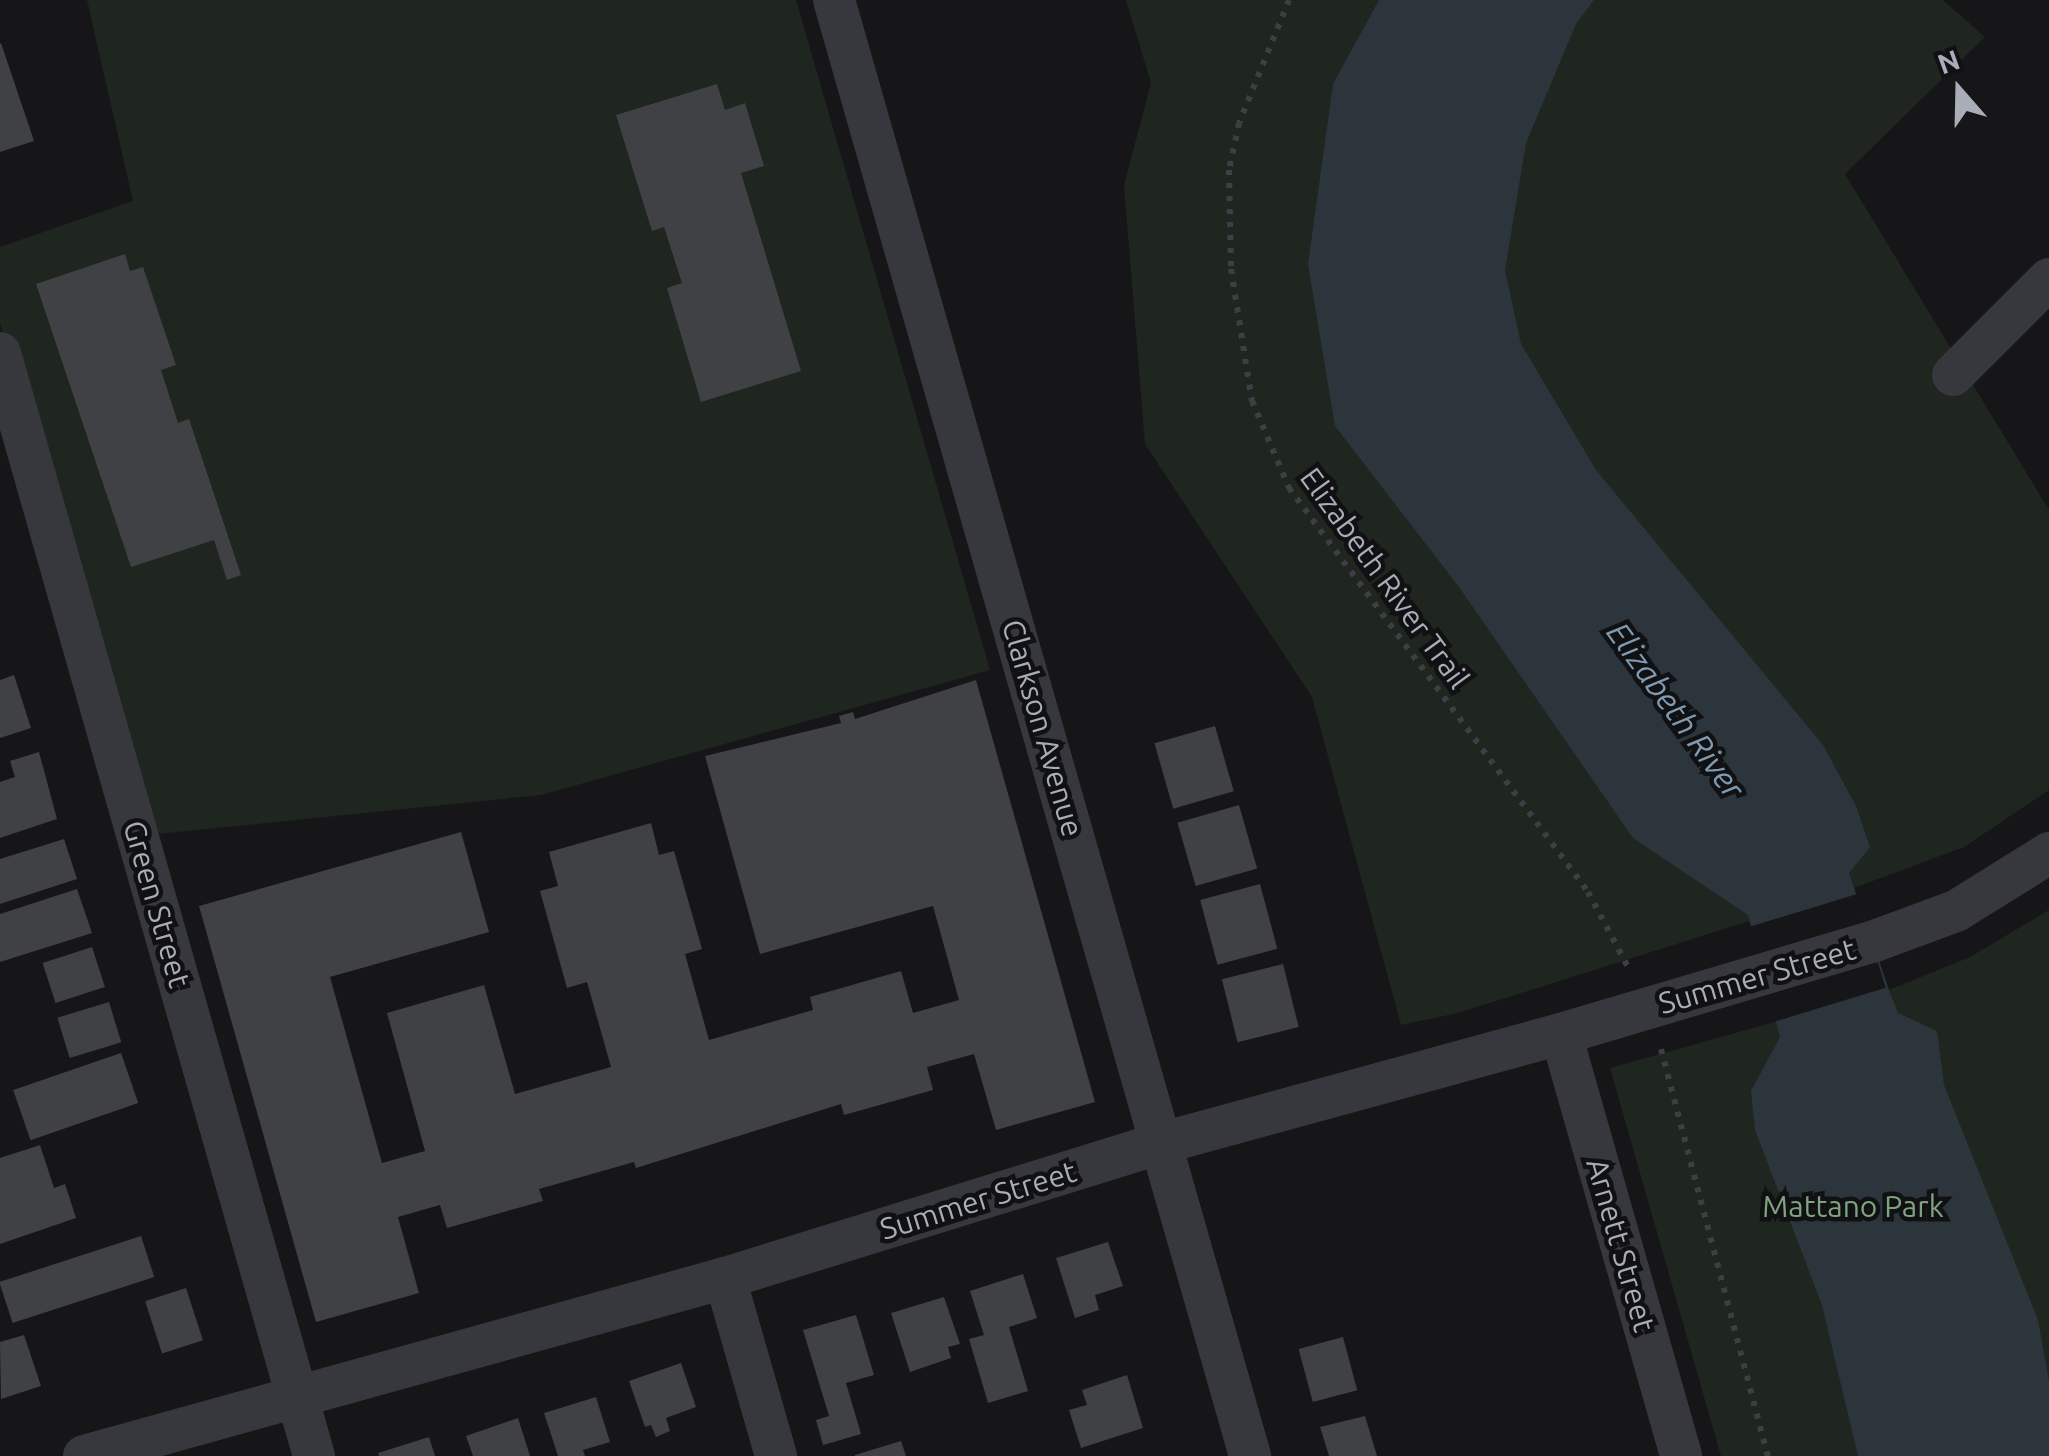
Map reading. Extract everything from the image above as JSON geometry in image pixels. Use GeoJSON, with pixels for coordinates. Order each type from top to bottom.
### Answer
{"type":"FeatureCollection","features":[{"type":"Feature","properties":{"kind":"street","name":"Clarkson Avenue"},"geometry":{"type":"LineString","coordinates":[[834,0],[1250,1456]]}},
{"type":"Feature","properties":{"kind":"street"},"geometry":{"type":"LineString","coordinates":[[1954,375],[2049,280]]}},
{"type":"Feature","properties":{"kind":"street","name":"Green Street"},"geometry":{"type":"LineString","coordinates":[[0,353],[314,1456]]}},
{"type":"Feature","properties":{"kind":"street","name":"Summer Street"},"geometry":{"type":"LineString","coordinates":[[84,1456],[296,1394],[725,1278],[1162,1143],[1561,1034],[1872,942],[1956,910],[2049,853]]}},
{"type":"Feature","properties":{"kind":"street","name":"Arnett Street"},"geometry":{"type":"LineString","coordinates":[[1561,1034],[1681,1456]]}},
{"type":"Feature","properties":{"kind":"street"},"geometry":{"type":"LineString","coordinates":[[725,1278],[776,1456]]}},
{"type":"Feature","properties":{"kind":"path","name":"Elizabeth River Trail"},"geometry":{"type":"LineString","coordinates":[[1289,0],[1238,122],[1229,170],[1231,269],[1258,417],[1289,488],[1588,892],[1628,967]]}},
{"type":"Feature","properties":{"kind":"path"},"geometry":{"type":"LineString","coordinates":[[1660,1049],[1768,1456]]}},
{"type":"Feature","properties":{"kind":"green space"},"geometry":{"type":"Polygon","coordinates":[[[87,0],[796,0],[990,670],[541,795],[147,835],[0,323],[0,247],[133,201],[87,0]]]}},
{"type":"Feature","properties":{"kind":"green space"},"geometry":{"type":"Polygon","coordinates":[[[1126,0],[1943,0],[1985,37],[1845,174],[2049,510],[2049,790],[1964,847],[1854,888],[1458,1013],[1401,1025],[1312,697],[1145,444],[1124,185],[1151,83],[1126,0]]]}},
{"type":"Feature","properties":{"kind":"green space","name":"Mattano Park"},"geometry":{"type":"Polygon","coordinates":[[[2049,910],[2049,1456],[1721,1456],[1610,1068],[1889,990],[1970,957],[2049,910]]]}},
{"type":"Feature","properties":{"kind":"water","name":"Elizabeth River"},"geometry":{"type":"Polygon","coordinates":[[[1379,0],[1594,0],[1576,24],[1526,143],[1505,270],[1521,344],[1596,470],[1823,745],[1856,806],[1870,847],[1849,873],[1889,990],[1898,1013],[1937,1031],[1944,1085],[2038,1320],[2049,1381],[2049,1456],[1858,1456],[1822,1305],[1755,1130],[1751,1091],[1780,1037],[1748,915],[1633,838],[1459,587],[1335,426],[1308,264],[1333,84],[1379,0]]]}},
{"type":"Feature","properties":{"kind":"pier"},"geometry":{"type":"Polygon","coordinates":[[[1857,894],[1886,988],[1776,1021],[1747,928],[1857,894]]]}},
{"type":"Feature","properties":{"kind":"building"},"geometry":{"type":"Polygon","coordinates":[[[0,44],[34,141],[0,152],[0,44]]]}},
{"type":"Feature","properties":{"kind":"building"},"geometry":{"type":"Polygon","coordinates":[[[717,84],[725,110],[745,103],[764,166],[741,173],[801,371],[701,402],[667,288],[682,283],[664,227],[652,231],[616,115],[717,84]]]}},
{"type":"Feature","properties":{"kind":"building"},"geometry":{"type":"Polygon","coordinates":[[[125,254],[130,271],[143,267],[176,365],[161,370],[178,423],[189,419],[241,575],[227,580],[214,540],[131,567],[36,284],[125,254]]]}},
{"type":"Feature","properties":{"kind":"building"},"geometry":{"type":"Polygon","coordinates":[[[14,675],[31,728],[0,738],[0,680],[14,675]]]}},
{"type":"Feature","properties":{"kind":"building"},"geometry":{"type":"Polygon","coordinates":[[[976,680],[1095,1102],[996,1130],[974,1054],[927,1067],[933,1090],[844,1115],[841,1104],[636,1168],[634,1162],[539,1189],[543,1201],[447,1228],[440,1205],[398,1217],[419,1293],[316,1322],[199,906],[461,832],[489,932],[330,977],[382,1163],[425,1151],[387,1013],[484,985],[515,1094],[611,1067],[587,982],[567,988],[540,891],[558,886],[549,852],[651,823],[659,855],[674,851],[702,949],[685,954],[709,1040],[813,1010],[810,997],[901,971],[913,1013],[959,1000],[933,906],[760,954],[705,756],[841,723],[839,716],[853,712],[855,719],[976,680]]]}},
{"type":"Feature","properties":{"kind":"building"},"geometry":{"type":"Polygon","coordinates":[[[1215,726],[1234,791],[1173,809],[1154,743],[1215,726]]]}},
{"type":"Feature","properties":{"kind":"building"},"geometry":{"type":"Polygon","coordinates":[[[39,752],[57,819],[0,838],[0,782],[15,777],[10,761],[39,752]]]}},
{"type":"Feature","properties":{"kind":"building"},"geometry":{"type":"Polygon","coordinates":[[[1239,805],[1257,868],[1196,886],[1177,823],[1239,805]]]}},
{"type":"Feature","properties":{"kind":"building"},"geometry":{"type":"Polygon","coordinates":[[[64,839],[77,879],[0,904],[0,859],[64,839]]]}},
{"type":"Feature","properties":{"kind":"building"},"geometry":{"type":"Polygon","coordinates":[[[1260,884],[1277,949],[1217,965],[1200,900],[1260,884]]]}},
{"type":"Feature","properties":{"kind":"building"},"geometry":{"type":"Polygon","coordinates":[[[77,889],[92,933],[0,962],[0,914],[77,889]]]}},
{"type":"Feature","properties":{"kind":"building"},"geometry":{"type":"Polygon","coordinates":[[[92,947],[105,987],[56,1003],[43,963],[92,947]]]}},
{"type":"Feature","properties":{"kind":"building"},"geometry":{"type":"Polygon","coordinates":[[[1283,964],[1299,1027],[1238,1042],[1222,979],[1283,964]]]}},
{"type":"Feature","properties":{"kind":"building"},"geometry":{"type":"Polygon","coordinates":[[[109,1002],[121,1042],[70,1058],[57,1018],[109,1002]]]}},
{"type":"Feature","properties":{"kind":"building"},"geometry":{"type":"Polygon","coordinates":[[[121,1053],[138,1103],[30,1140],[13,1090],[121,1053]]]}},
{"type":"Feature","properties":{"kind":"building"},"geometry":{"type":"Polygon","coordinates":[[[40,1145],[54,1188],[65,1184],[76,1218],[0,1244],[0,1158],[40,1145]]]}},
{"type":"Feature","properties":{"kind":"building"},"geometry":{"type":"Polygon","coordinates":[[[141,1236],[154,1277],[13,1323],[0,1282],[141,1236]]]}},
{"type":"Feature","properties":{"kind":"building"},"geometry":{"type":"Polygon","coordinates":[[[1108,1242],[1123,1286],[1095,1295],[1099,1310],[1075,1318],[1056,1258],[1108,1242]]]}},
{"type":"Feature","properties":{"kind":"building"},"geometry":{"type":"Polygon","coordinates":[[[1023,1274],[1037,1318],[1009,1327],[1028,1391],[988,1403],[969,1339],[984,1335],[970,1291],[1023,1274]]]}},
{"type":"Feature","properties":{"kind":"building"},"geometry":{"type":"Polygon","coordinates":[[[186,1288],[203,1340],[162,1354],[145,1301],[186,1288]]]}},
{"type":"Feature","properties":{"kind":"building"},"geometry":{"type":"Polygon","coordinates":[[[944,1297],[960,1344],[948,1347],[951,1358],[910,1372],[891,1313],[944,1297]]]}},
{"type":"Feature","properties":{"kind":"building"},"geometry":{"type":"Polygon","coordinates":[[[856,1315],[874,1375],[846,1383],[861,1434],[823,1445],[816,1420],[829,1416],[803,1330],[856,1315]]]}},
{"type":"Feature","properties":{"kind":"building"},"geometry":{"type":"Polygon","coordinates":[[[24,1335],[41,1386],[1,1399],[0,1342],[24,1335]]]}},
{"type":"Feature","properties":{"kind":"building"},"geometry":{"type":"Polygon","coordinates":[[[1343,1337],[1357,1390],[1313,1402],[1299,1349],[1343,1337]]]}},
{"type":"Feature","properties":{"kind":"building"},"geometry":{"type":"Polygon","coordinates":[[[681,1363],[696,1407],[666,1418],[670,1431],[656,1437],[651,1425],[645,1427],[629,1381],[681,1363]]]}},
{"type":"Feature","properties":{"kind":"building"},"geometry":{"type":"Polygon","coordinates":[[[1127,1375],[1143,1428],[1081,1448],[1069,1410],[1087,1405],[1082,1390],[1127,1375]]]}},
{"type":"Feature","properties":{"kind":"building"},"geometry":{"type":"Polygon","coordinates":[[[596,1397],[610,1442],[583,1450],[585,1456],[558,1456],[544,1413],[596,1397]]]}},
{"type":"Feature","properties":{"kind":"building"},"geometry":{"type":"Polygon","coordinates":[[[1365,1416],[1377,1456],[1329,1456],[1320,1427],[1365,1416]]]}},
{"type":"Feature","properties":{"kind":"building"},"geometry":{"type":"Polygon","coordinates":[[[518,1418],[530,1456],[473,1456],[466,1436],[518,1418]]]}},
{"type":"Feature","properties":{"kind":"building"},"geometry":{"type":"Polygon","coordinates":[[[429,1437],[435,1456],[379,1456],[378,1453],[429,1437]]]}},
{"type":"Feature","properties":{"kind":"building"},"geometry":{"type":"Polygon","coordinates":[[[901,1441],[906,1456],[855,1456],[855,1455],[901,1441]]]}}]}
